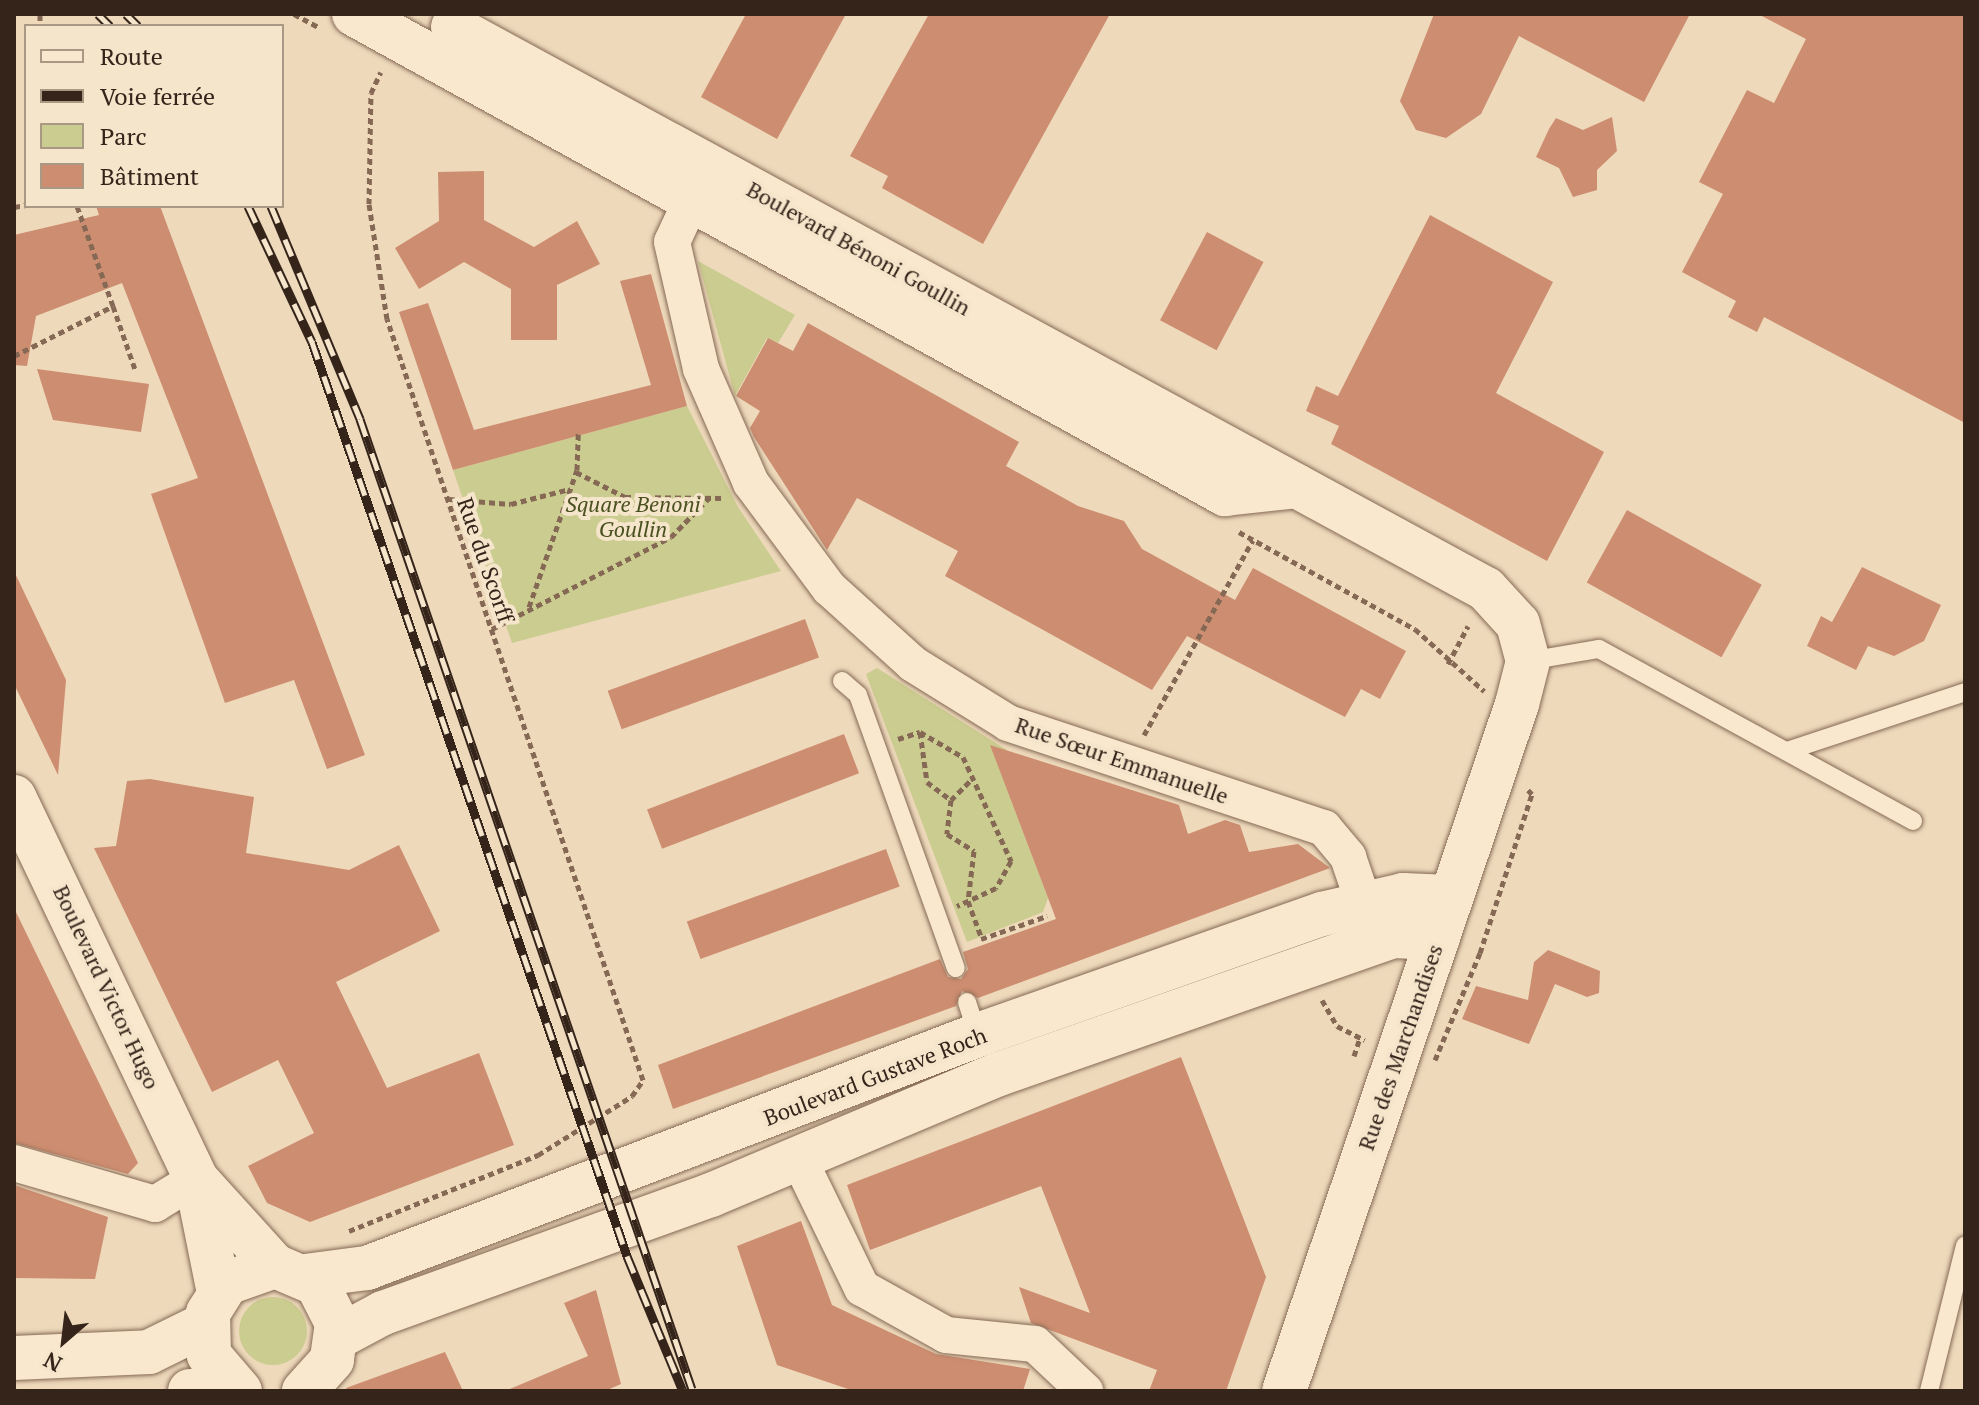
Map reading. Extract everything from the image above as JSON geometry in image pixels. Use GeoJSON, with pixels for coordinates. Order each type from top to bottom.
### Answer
{"type":"FeatureCollection","features":[{"type":"Feature","properties":{"kind":"street","name":"Boulevard Bénoni Goullin"},"geometry":{"type":"LineString","coordinates":[[354,14],[1297,486],[1486,589],[1518,624],[1528,661]]}},
{"type":"Feature","properties":{"kind":"street","name":"Boulevard Bénoni Goullin"},"geometry":{"type":"LineString","coordinates":[[437,57],[1225,494],[1297,486]]}},
{"type":"Feature","properties":{"kind":"street","name":"Rue Sœur Emmanuelle"},"geometry":{"type":"LineString","coordinates":[[692,199],[672,242],[682,307],[718,418],[751,483],[829,588],[913,664],[1008,723],[1324,828],[1348,857],[1363,901]]}},
{"type":"Feature","properties":{"kind":"street"},"geometry":{"type":"LineString","coordinates":[[1499,703],[1528,661]]}},
{"type":"Feature","properties":{"kind":"street","name":"Rue des Marchandises"},"geometry":{"type":"LineString","coordinates":[[1284,1391],[1451,897],[1499,703]]}},
{"type":"Feature","properties":{"kind":"street","name":"Boulevard Victor Hugo"},"geometry":{"type":"LineString","coordinates":[[14,797],[196,1179],[212,1308],[209,1355],[239,1390]]}},
{"type":"Feature","properties":{"kind":"street","name":"Boulevard Gustave Roch"},"geometry":{"type":"LineString","coordinates":[[212,1308],[238,1276],[367,1268],[972,1018],[1093,994],[1363,901],[1451,897]]}},
{"type":"Feature","properties":{"kind":"street","name":"Boulevard Gustave Roch"},"geometry":{"type":"LineString","coordinates":[[324,1372],[383,1313],[798,1157],[1111,1034],[1393,936],[1438,938]]}},
{"type":"Feature","properties":{"kind":"street"},"geometry":{"type":"LineString","coordinates":[[1093,994],[1111,1034]]}},
{"type":"Feature","properties":{"kind":"street"},"geometry":{"type":"LineString","coordinates":[[798,1157],[862,1288],[946,1335],[1035,1344],[1080,1390]]}},
{"type":"Feature","properties":{"kind":"street"},"geometry":{"type":"LineString","coordinates":[[14,1163],[155,1204],[196,1179]]}},
{"type":"Feature","properties":{"kind":"street","name":"Boulevard Victor Hugo"},"geometry":{"type":"LineString","coordinates":[[196,1179],[290,1271],[333,1308],[324,1372]]}},
{"type":"Feature","properties":{"kind":"street"},"geometry":{"type":"LineString","coordinates":[[14,1358],[109,1360],[149,1352],[212,1308]]}},
{"type":"Feature","properties":{"kind":"street"},"geometry":{"type":"LineString","coordinates":[[190,1391],[239,1390]]}},
{"type":"Feature","properties":{"kind":"lane"},"geometry":{"type":"LineString","coordinates":[[1528,661],[1599,649],[1913,821]]}},
{"type":"Feature","properties":{"kind":"lane"},"geometry":{"type":"LineString","coordinates":[[842,681],[858,695],[953,960]]}},
{"type":"Feature","properties":{"kind":"lane"},"geometry":{"type":"LineString","coordinates":[[1787,751],[1965,692]]}},
{"type":"Feature","properties":{"kind":"lane"},"geometry":{"type":"LineString","coordinates":[[1929,1391],[1965,1245]]}},
{"type":"Feature","properties":{"kind":"path","name":"Rue du Scorff"},"geometry":{"type":"LineString","coordinates":[[351,1230],[538,1155],[632,1096],[642,1086],[636,1057],[387,319],[369,204],[371,93],[385,64]]}},
{"type":"Feature","properties":{"kind":"path"},"geometry":{"type":"LineString","coordinates":[[78,208],[135,369]]}},
{"type":"Feature","properties":{"kind":"path"},"geometry":{"type":"LineString","coordinates":[[14,356],[113,306]]}},
{"type":"Feature","properties":{"kind":"path"},"geometry":{"type":"LineString","coordinates":[[529,609],[576,472],[578,433]]}},
{"type":"Feature","properties":{"kind":"path"},"geometry":{"type":"LineString","coordinates":[[576,472],[625,497],[709,498],[751,483]]}},
{"type":"Feature","properties":{"kind":"path"},"geometry":{"type":"LineString","coordinates":[[449,499],[511,504],[571,489]]}},
{"type":"Feature","properties":{"kind":"path"},"geometry":{"type":"LineString","coordinates":[[492,629],[671,537],[709,498]]}},
{"type":"Feature","properties":{"kind":"path"},"geometry":{"type":"LineString","coordinates":[[1226,525],[1415,629],[1499,703]]}},
{"type":"Feature","properties":{"kind":"path"},"geometry":{"type":"LineString","coordinates":[[1128,763],[1253,540]]}},
{"type":"Feature","properties":{"kind":"path"},"geometry":{"type":"LineString","coordinates":[[889,742],[920,732],[963,757],[1011,861],[996,888],[950,909]]}},
{"type":"Feature","properties":{"kind":"path"},"geometry":{"type":"LineString","coordinates":[[920,732],[927,782],[951,800]]}},
{"type":"Feature","properties":{"kind":"path"},"geometry":{"type":"LineString","coordinates":[[973,778],[951,800],[947,834],[974,851],[968,901],[982,939]]}},
{"type":"Feature","properties":{"kind":"path"},"geometry":{"type":"LineString","coordinates":[[953,960],[982,939],[1047,916]]}},
{"type":"Feature","properties":{"kind":"green space"},"geometry":{"type":"Polygon","coordinates":[[[698,261],[795,315],[778,343],[767,338],[735,396],[698,261]]]}},
{"type":"Feature","properties":{"kind":"green space","name":"Square Benoni Goullin"},"geometry":{"type":"Polygon","coordinates":[[[687,406],[738,507],[781,571],[512,643],[453,470],[687,406]]]}},
{"type":"Feature","properties":{"kind":"green space"},"geometry":{"type":"Polygon","coordinates":[[[877,668],[1007,750],[996,760],[1048,898],[1043,912],[967,942],[866,674],[877,668]]]}},
{"type":"Feature","properties":{"kind":"green space"},"geometry":{"type":"Polygon","coordinates":[[[273,1297],[297,1307],[307,1331],[297,1355],[273,1365],[249,1355],[239,1331],[249,1307],[273,1297]]]}},
{"type":"Feature","properties":{"kind":"building"},"geometry":{"type":"Polygon","coordinates":[[[746,14],[846,14],[777,139],[701,97],[746,14]]]}},
{"type":"Feature","properties":{"kind":"building"},"geometry":{"type":"Polygon","coordinates":[[[929,14],[1110,14],[983,244],[882,188],[888,176],[850,156],[929,14]]]}},
{"type":"Feature","properties":{"kind":"building"},"geometry":{"type":"Polygon","coordinates":[[[1434,14],[1690,14],[1644,102],[1519,36],[1481,114],[1446,138],[1416,130],[1400,101],[1434,14]]]}},
{"type":"Feature","properties":{"kind":"building"},"geometry":{"type":"Polygon","coordinates":[[[1758,14],[1965,14],[1965,423],[1764,317],[1757,332],[1728,317],[1736,301],[1682,272],[1723,194],[1699,182],[1747,90],[1774,103],[1806,39],[1758,14]]]}},
{"type":"Feature","properties":{"kind":"building"},"geometry":{"type":"Polygon","coordinates":[[[1612,117],[1617,151],[1597,170],[1597,190],[1573,197],[1559,168],[1536,157],[1549,129],[1556,118],[1583,130],[1612,117]]]}},
{"type":"Feature","properties":{"kind":"building"},"geometry":{"type":"Polygon","coordinates":[[[484,171],[484,220],[534,247],[577,221],[600,264],[557,285],[557,340],[511,340],[511,289],[464,262],[419,289],[395,248],[439,221],[438,172],[484,171]]]}},
{"type":"Feature","properties":{"kind":"building"},"geometry":{"type":"Polygon","coordinates":[[[97,208],[161,208],[365,755],[327,769],[294,680],[225,703],[151,494],[198,478],[122,283],[36,316],[27,366],[14,365],[14,235],[99,215],[97,208]]]}},
{"type":"Feature","properties":{"kind":"building"},"geometry":{"type":"Polygon","coordinates":[[[1430,215],[1553,282],[1496,393],[1604,452],[1547,561],[1331,444],[1339,426],[1306,411],[1316,386],[1338,396],[1430,215]]]}},
{"type":"Feature","properties":{"kind":"building"},"geometry":{"type":"Polygon","coordinates":[[[1207,232],[1264,262],[1217,350],[1160,320],[1207,232]]]}},
{"type":"Feature","properties":{"kind":"building"},"geometry":{"type":"Polygon","coordinates":[[[651,274],[687,406],[453,470],[399,312],[428,303],[474,430],[651,385],[620,281],[651,274]]]}},
{"type":"Feature","properties":{"kind":"building"},"geometry":{"type":"Polygon","coordinates":[[[808,323],[1019,442],[1006,466],[1078,506],[1124,521],[1142,549],[1235,600],[1253,568],[1406,651],[1380,699],[1361,689],[1345,717],[1187,636],[1152,690],[945,576],[958,551],[857,498],[827,550],[754,437],[750,428],[760,411],[736,396],[768,338],[793,351],[808,323]]]}},
{"type":"Feature","properties":{"kind":"building"},"geometry":{"type":"Polygon","coordinates":[[[37,369],[149,384],[141,432],[53,420],[37,369]]]}},
{"type":"Feature","properties":{"kind":"building"},"geometry":{"type":"Polygon","coordinates":[[[1627,510],[1762,585],[1721,657],[1587,583],[1627,510]]]}},
{"type":"Feature","properties":{"kind":"building"},"geometry":{"type":"Polygon","coordinates":[[[1862,567],[1941,605],[1924,641],[1894,656],[1868,646],[1856,670],[1807,646],[1821,616],[1832,622],[1862,567]]]}},
{"type":"Feature","properties":{"kind":"building"},"geometry":{"type":"Polygon","coordinates":[[[14,571],[66,680],[58,775],[14,684],[14,571]]]}},
{"type":"Feature","properties":{"kind":"building"},"geometry":{"type":"Polygon","coordinates":[[[805,619],[819,658],[622,729],[608,691],[805,619]]]}},
{"type":"Feature","properties":{"kind":"building"},"geometry":{"type":"Polygon","coordinates":[[[844,734],[859,773],[662,849],[647,810],[844,734]]]}},
{"type":"Feature","properties":{"kind":"building"},"geometry":{"type":"Polygon","coordinates":[[[990,745],[1179,805],[1188,834],[1225,820],[1240,825],[1249,852],[1298,844],[1330,868],[978,998],[962,991],[956,1006],[673,1109],[658,1065],[940,959],[948,977],[961,979],[968,969],[963,952],[1056,919],[990,745]]]}},
{"type":"Feature","properties":{"kind":"building"},"geometry":{"type":"Polygon","coordinates":[[[150,779],[254,797],[246,853],[349,870],[399,845],[440,931],[336,982],[387,1088],[479,1053],[514,1145],[310,1222],[267,1203],[248,1166],[314,1133],[278,1060],[212,1092],[94,848],[116,846],[127,781],[150,779]]]}},
{"type":"Feature","properties":{"kind":"building"},"geometry":{"type":"Polygon","coordinates":[[[886,849],[900,887],[700,959],[687,922],[886,849]]]}},
{"type":"Feature","properties":{"kind":"building"},"geometry":{"type":"Polygon","coordinates":[[[14,908],[138,1163],[128,1174],[14,1143],[14,908]]]}},
{"type":"Feature","properties":{"kind":"building"},"geometry":{"type":"Polygon","coordinates":[[[1548,950],[1600,971],[1599,993],[1587,997],[1555,984],[1529,1044],[1462,1019],[1476,986],[1528,1000],[1534,962],[1548,950]]]}},
{"type":"Feature","properties":{"kind":"building"},"geometry":{"type":"Polygon","coordinates":[[[1181,1057],[1266,1277],[1226,1391],[1149,1391],[1157,1370],[1031,1323],[1019,1287],[1090,1313],[1041,1186],[870,1250],[847,1185],[1181,1057]]]}},
{"type":"Feature","properties":{"kind":"building"},"geometry":{"type":"Polygon","coordinates":[[[14,1185],[108,1217],[95,1279],[14,1278],[14,1185]]]}},
{"type":"Feature","properties":{"kind":"building"},"geometry":{"type":"Polygon","coordinates":[[[801,1221],[832,1305],[936,1354],[1030,1369],[1023,1391],[854,1391],[777,1365],[737,1246],[801,1221]]]}},
{"type":"Feature","properties":{"kind":"building"},"geometry":{"type":"Polygon","coordinates":[[[596,1290],[621,1384],[605,1391],[505,1391],[588,1356],[564,1303],[596,1290]]]}},
{"type":"Feature","properties":{"kind":"building"},"geometry":{"type":"Polygon","coordinates":[[[445,1352],[463,1391],[347,1391],[346,1388],[445,1352]]]}},
{"type":"Feature","properties":{"kind":"railway"},"geometry":{"type":"LineString","coordinates":[[98,14],[108,24]]}},
{"type":"Feature","properties":{"kind":"railway"},"geometry":{"type":"LineString","coordinates":[[126,14],[136,24]]}},
{"type":"Feature","properties":{"kind":"railway"},"geometry":{"type":"LineString","coordinates":[[249,208],[312,342],[627,1256],[683,1391]]}},
{"type":"Feature","properties":{"kind":"railway"},"geometry":{"type":"LineString","coordinates":[[272,208],[360,419],[692,1389]]}}]}
